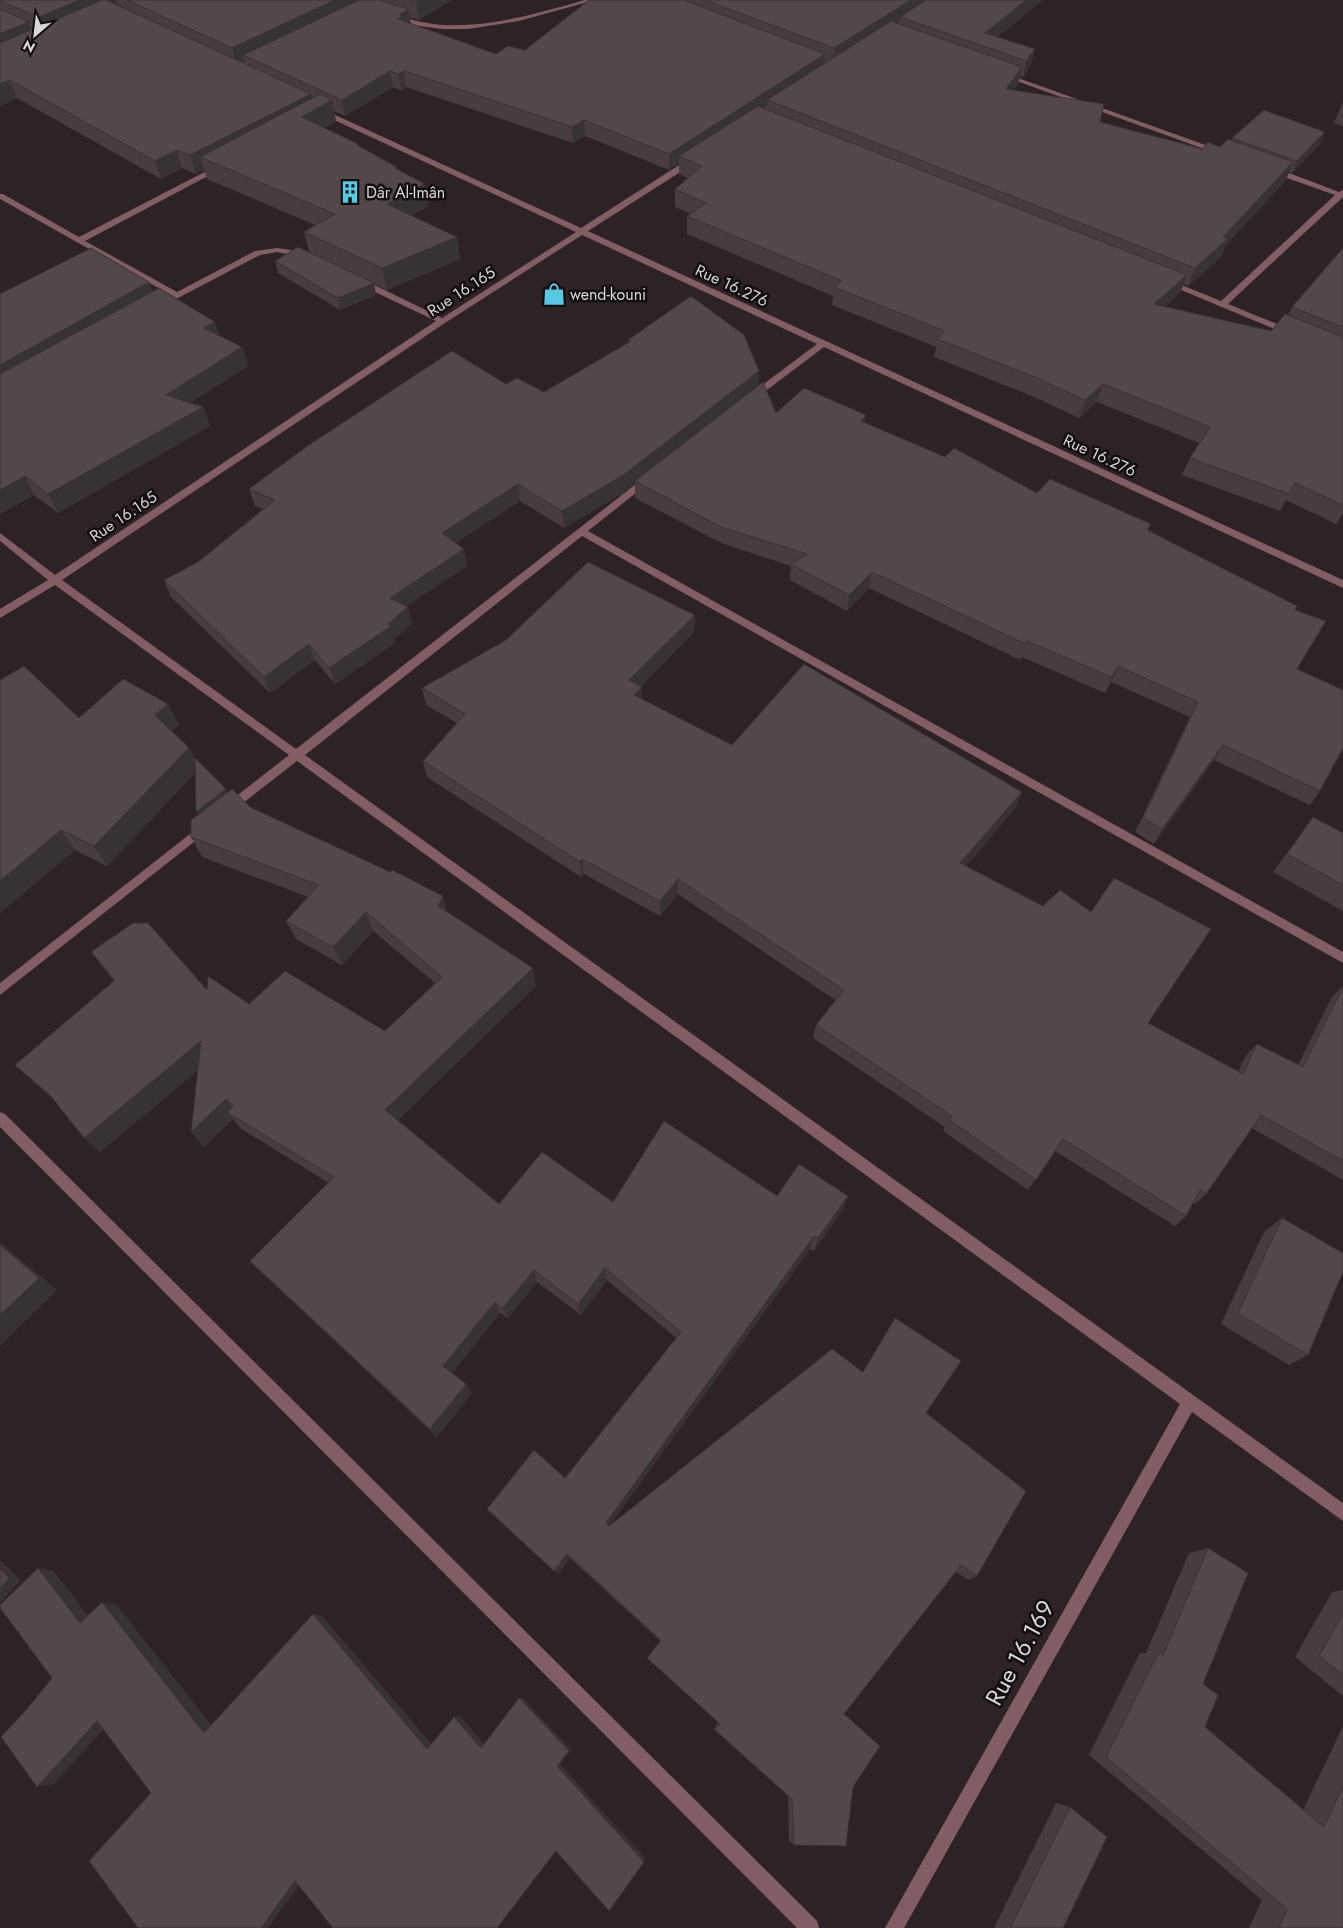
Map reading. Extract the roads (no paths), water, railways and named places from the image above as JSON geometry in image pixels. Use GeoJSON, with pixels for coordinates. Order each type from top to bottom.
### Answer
{"type":"FeatureCollection","features":[{"type":"Feature","properties":{"kind":"street"},"geometry":{"type":"LineString","coordinates":[[384,13],[430,26],[468,27],[521,19],[592,0]]}},
{"type":"Feature","properties":{"kind":"street"},"geometry":{"type":"LineString","coordinates":[[993,71],[1228,154]]}},
{"type":"Feature","properties":{"kind":"street","name":"Rue 16.276"},"geometry":{"type":"LineString","coordinates":[[316,112],[324,112],[1343,584]]}},
{"type":"Feature","properties":{"kind":"street","name":"Rue 16.165"},"geometry":{"type":"LineString","coordinates":[[0,614],[55,580],[442,321],[699,156]]}},
{"type":"Feature","properties":{"kind":"street"},"geometry":{"type":"LineString","coordinates":[[78,240],[228,162]]}},
{"type":"Feature","properties":{"kind":"street"},"geometry":{"type":"LineString","coordinates":[[1222,305],[1342,193],[1266,168]]}},
{"type":"Feature","properties":{"kind":"street"},"geometry":{"type":"LineString","coordinates":[[0,196],[176,295]]}},
{"type":"Feature","properties":{"kind":"street"},"geometry":{"type":"LineString","coordinates":[[151,309],[258,253],[298,252],[314,259]]}},
{"type":"Feature","properties":{"kind":"street"},"geometry":{"type":"LineString","coordinates":[[348,276],[442,321]]}},
{"type":"Feature","properties":{"kind":"street"},"geometry":{"type":"LineString","coordinates":[[1160,280],[1297,335]]}},
{"type":"Feature","properties":{"kind":"street"},"geometry":{"type":"LineString","coordinates":[[744,404],[822,344]]}},
{"type":"Feature","properties":{"kind":"street"},"geometry":{"type":"LineString","coordinates":[[0,990],[658,471]]}},
{"type":"Feature","properties":{"kind":"street"},"geometry":{"type":"LineString","coordinates":[[580,531],[1343,958]]}},
{"type":"Feature","properties":{"kind":"street"},"geometry":{"type":"LineString","coordinates":[[0,536],[55,580],[1343,1513]]}},
{"type":"Feature","properties":{"kind":"street"},"geometry":{"type":"LineString","coordinates":[[0,1118],[810,1928]]}},
{"type":"Feature","properties":{"kind":"street","name":"Rue 16.169"},"geometry":{"type":"LineString","coordinates":[[894,1928],[1189,1402]]}},
{"type":"Feature","properties":{"kind":"place","name":"Dâr Al-Imân"},"geometry":{"type":"Point","coordinates":[350,192]}},
{"type":"Feature","properties":{"kind":"place","name":"wend-kouni"},"geometry":{"type":"Point","coordinates":[554,294]}}]}
